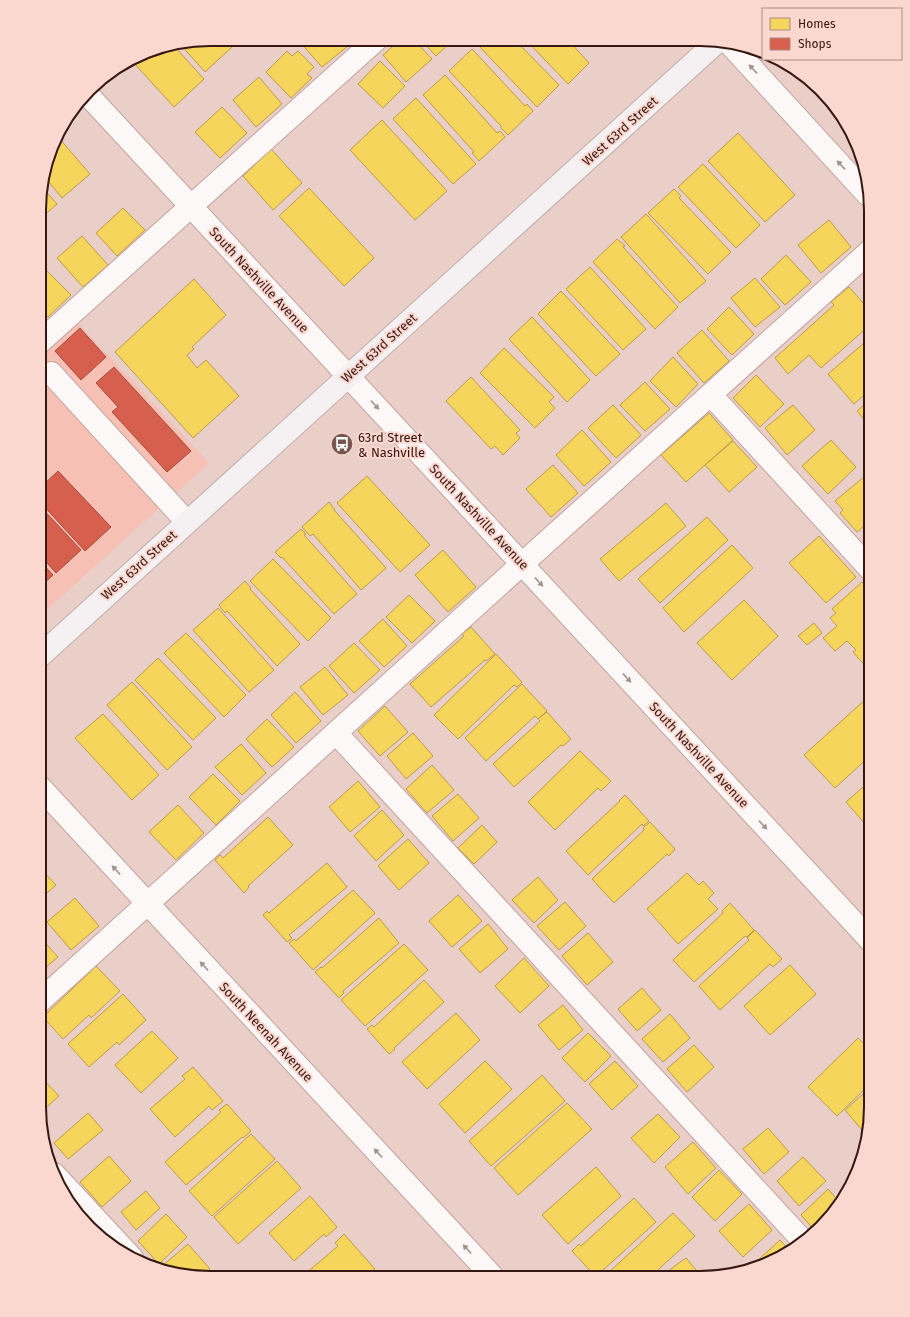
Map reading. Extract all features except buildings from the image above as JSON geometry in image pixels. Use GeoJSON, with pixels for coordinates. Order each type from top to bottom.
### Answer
{"type":"FeatureCollection","features":[{"type":"Feature","properties":{"kind":"main road","name":"West 63rd Street"},"geometry":{"type":"LineString","coordinates":[[46,651],[712,46]]}},
{"type":"Feature","properties":{"kind":"street"},"geometry":{"type":"LineString","coordinates":[[46,337],[370,46]]}},
{"type":"Feature","properties":{"kind":"street"},"geometry":{"type":"LineString","coordinates":[[735,50],[863,190]]}},
{"type":"Feature","properties":{"kind":"street","name":"South Nashville Avenue"},"geometry":{"type":"LineString","coordinates":[[91,98],[864,933]]}},
{"type":"Feature","properties":{"kind":"street"},"geometry":{"type":"LineString","coordinates":[[46,996],[864,256]]}},
{"type":"Feature","properties":{"kind":"street"},"geometry":{"type":"LineString","coordinates":[[51,373],[187,522]]}},
{"type":"Feature","properties":{"kind":"street"},"geometry":{"type":"LineString","coordinates":[[711,395],[864,562]]}},
{"type":"Feature","properties":{"kind":"street"},"geometry":{"type":"LineString","coordinates":[[336,733],[800,1237]]}},
{"type":"Feature","properties":{"kind":"street","name":"South Neenah Avenue"},"geometry":{"type":"LineString","coordinates":[[46,794],[487,1271]]}},
{"type":"Feature","properties":{"kind":"street"},"geometry":{"type":"LineString","coordinates":[[68,1189],[117,1241]]}},
{"type":"Feature","properties":{"kind":"shaded area"},"geometry":{"type":"Polygon","coordinates":[[[75,320],[209,463],[46,611],[46,347],[75,320]]]}},
{"type":"Feature","properties":{"kind":"place","name":"63rd Street & Nashville"},"geometry":{"type":"Point","coordinates":[342,444]}}]}
